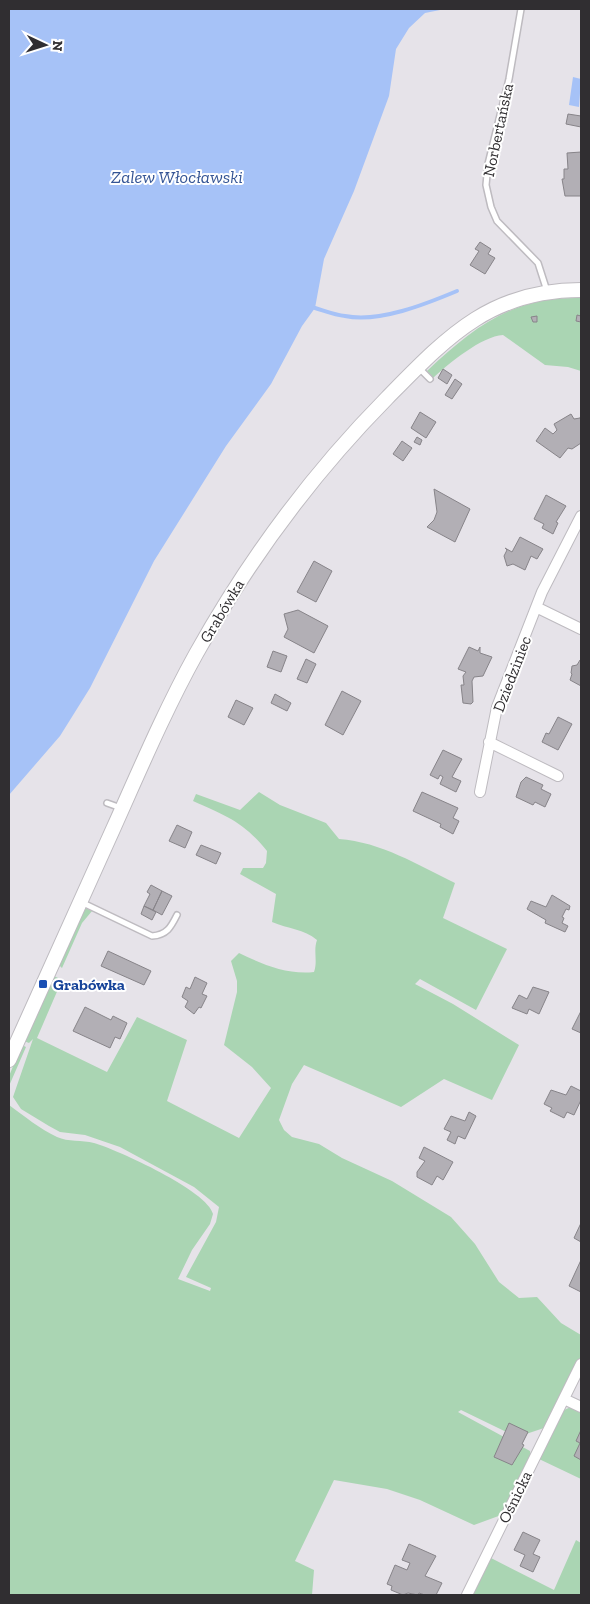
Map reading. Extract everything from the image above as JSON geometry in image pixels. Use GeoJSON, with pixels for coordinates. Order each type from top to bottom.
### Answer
{"type":"FeatureCollection","features":[{"type":"Feature","properties":{"kind":"street","name":"Grabówka"},"geometry":{"type":"LineString","coordinates":[[9,1060],[122,809],[196,655],[259,552],[299,498],[347,440],[418,367],[453,335],[480,315],[506,302],[547,291],[581,290]]}},
{"type":"Feature","properties":{"kind":"street","name":"Dziedziniec"},"geometry":{"type":"LineString","coordinates":[[480,792],[497,708],[538,608],[542,592],[581,516]]}},
{"type":"Feature","properties":{"kind":"street"},"geometry":{"type":"LineString","coordinates":[[538,608],[581,630]]}},
{"type":"Feature","properties":{"kind":"street"},"geometry":{"type":"LineString","coordinates":[[489,742],[558,776]]}},
{"type":"Feature","properties":{"kind":"street","name":"Ośnicka"},"geometry":{"type":"LineString","coordinates":[[467,1595],[581,1364]]}},
{"type":"Feature","properties":{"kind":"street"},"geometry":{"type":"LineString","coordinates":[[564,1399],[581,1407]]}},
{"type":"Feature","properties":{"kind":"lane","name":"Norbertańska"},"geometry":{"type":"LineString","coordinates":[[521,9],[509,79],[488,164],[486,185],[491,207],[497,221],[538,262],[547,291]]}},
{"type":"Feature","properties":{"kind":"lane"},"geometry":{"type":"LineString","coordinates":[[418,367],[430,379]]}},
{"type":"Feature","properties":{"kind":"lane"},"geometry":{"type":"LineString","coordinates":[[107,803],[122,809]]}},
{"type":"Feature","properties":{"kind":"lane"},"geometry":{"type":"LineString","coordinates":[[80,902],[152,936],[167,932],[177,915]]}},
{"type":"Feature","properties":{"kind":"green space"},"geometry":{"type":"Polygon","coordinates":[[[581,298],[581,316],[577,315],[576,321],[580,322],[581,320],[581,371],[568,367],[545,365],[503,335],[485,340],[476,345],[433,378],[427,371],[461,341],[496,317],[535,302],[581,298]]]}},
{"type":"Feature","properties":{"kind":"green space"},"geometry":{"type":"Polygon","coordinates":[[[259,792],[280,805],[326,823],[339,839],[355,841],[384,849],[455,883],[443,918],[507,949],[476,1010],[420,979],[415,984],[453,1004],[519,1045],[492,1100],[444,1079],[401,1107],[304,1065],[292,1084],[279,1120],[284,1130],[292,1137],[319,1144],[342,1158],[392,1181],[451,1217],[475,1244],[499,1282],[519,1298],[537,1297],[561,1323],[581,1335],[581,1358],[547,1427],[517,1437],[461,1410],[458,1412],[530,1451],[531,1459],[504,1514],[474,1525],[420,1500],[387,1489],[334,1480],[295,1561],[314,1570],[312,1595],[9,1595],[9,1105],[57,1137],[66,1140],[94,1143],[106,1147],[161,1172],[196,1194],[213,1214],[210,1224],[192,1250],[178,1279],[210,1291],[211,1288],[186,1277],[216,1222],[219,1207],[194,1187],[120,1147],[85,1135],[60,1132],[21,1109],[13,1097],[33,1039],[29,1043],[24,1041],[54,976],[62,980],[37,1038],[107,1072],[137,1017],[187,1040],[167,1101],[239,1138],[271,1088],[252,1067],[224,1045],[237,992],[237,981],[231,961],[239,953],[266,965],[294,972],[314,972],[316,964],[315,948],[317,940],[301,931],[272,922],[276,894],[240,874],[243,868],[263,868],[266,863],[267,851],[251,833],[234,821],[193,801],[196,794],[240,810],[259,792]]]}},
{"type":"Feature","properties":{"kind":"green space"},"geometry":{"type":"Polygon","coordinates":[[[85,908],[92,911],[82,923],[62,968],[59,965],[85,908]]]}},
{"type":"Feature","properties":{"kind":"green space"},"geometry":{"type":"Polygon","coordinates":[[[22,1045],[26,1047],[9,1086],[9,1076],[22,1045]]]}},
{"type":"Feature","properties":{"kind":"green space"},"geometry":{"type":"Polygon","coordinates":[[[573,1406],[581,1410],[581,1479],[539,1459],[562,1411],[573,1406]]]}},
{"type":"Feature","properties":{"kind":"green space"},"geometry":{"type":"Polygon","coordinates":[[[576,1540],[581,1543],[581,1595],[474,1595],[473,1592],[489,1557],[554,1590],[576,1540]]]}},
{"type":"Feature","properties":{"kind":"water","name":"Zalew Włocławski"},"geometry":{"type":"Polygon","coordinates":[[[9,9],[445,9],[425,13],[409,28],[396,49],[389,96],[354,191],[324,259],[315,308],[302,326],[271,384],[226,446],[154,561],[90,688],[60,736],[9,795],[9,9]]]}},
{"type":"Feature","properties":{"kind":"water"},"geometry":{"type":"Polygon","coordinates":[[[573,77],[581,79],[579,107],[569,105],[573,77]]]}},
{"type":"Feature","properties":{"kind":"building"},"geometry":{"type":"Polygon","coordinates":[[[568,114],[581,116],[581,127],[566,124],[568,114]]]}},
{"type":"Feature","properties":{"kind":"building"},"geometry":{"type":"Polygon","coordinates":[[[581,152],[581,196],[565,196],[562,179],[564,179],[564,169],[568,169],[567,153],[581,152]]]}},
{"type":"Feature","properties":{"kind":"building"},"geometry":{"type":"Polygon","coordinates":[[[480,242],[491,249],[488,254],[495,258],[485,274],[470,265],[479,251],[475,249],[480,242]]]}},
{"type":"Feature","properties":{"kind":"building"},"geometry":{"type":"Polygon","coordinates":[[[577,315],[581,316],[581,322],[576,321],[577,315]]]}},
{"type":"Feature","properties":{"kind":"building"},"geometry":{"type":"Polygon","coordinates":[[[537,316],[537,322],[533,322],[531,317],[537,316]]]}},
{"type":"Feature","properties":{"kind":"building"},"geometry":{"type":"Polygon","coordinates":[[[443,369],[452,375],[447,384],[438,378],[443,369]]]}},
{"type":"Feature","properties":{"kind":"building"},"geometry":{"type":"Polygon","coordinates":[[[455,379],[462,384],[452,399],[445,395],[455,379]]]}},
{"type":"Feature","properties":{"kind":"building"},"geometry":{"type":"Polygon","coordinates":[[[420,412],[436,422],[426,438],[411,428],[420,412]]]}},
{"type":"Feature","properties":{"kind":"building"},"geometry":{"type":"Polygon","coordinates":[[[571,414],[574,419],[581,416],[581,443],[572,449],[568,448],[560,458],[536,441],[545,428],[553,434],[557,430],[554,424],[571,414]]]}},
{"type":"Feature","properties":{"kind":"building"},"geometry":{"type":"Polygon","coordinates":[[[417,437],[422,440],[420,445],[414,442],[417,437]]]}},
{"type":"Feature","properties":{"kind":"building"},"geometry":{"type":"Polygon","coordinates":[[[402,441],[412,448],[403,461],[393,454],[402,441]]]}},
{"type":"Feature","properties":{"kind":"building"},"geometry":{"type":"Polygon","coordinates":[[[434,489],[470,509],[455,542],[427,527],[434,520],[437,512],[434,489]]]}},
{"type":"Feature","properties":{"kind":"building"},"geometry":{"type":"Polygon","coordinates":[[[546,495],[566,506],[556,522],[558,523],[553,534],[542,528],[544,524],[534,519],[546,495]]]}},
{"type":"Feature","properties":{"kind":"building"},"geometry":{"type":"Polygon","coordinates":[[[520,537],[543,549],[537,559],[531,556],[525,570],[513,564],[507,566],[504,556],[507,550],[505,548],[512,552],[520,537]]]}},
{"type":"Feature","properties":{"kind":"building"},"geometry":{"type":"Polygon","coordinates":[[[314,561],[332,571],[316,602],[297,592],[314,561]]]}},
{"type":"Feature","properties":{"kind":"building"},"geometry":{"type":"Polygon","coordinates":[[[298,610],[328,626],[314,653],[284,637],[288,629],[284,614],[298,610]]]}},
{"type":"Feature","properties":{"kind":"building"},"geometry":{"type":"Polygon","coordinates":[[[469,647],[478,651],[480,647],[480,653],[492,657],[483,676],[474,677],[472,681],[473,702],[471,704],[463,703],[461,685],[464,685],[463,676],[466,672],[458,669],[469,647]]]}},
{"type":"Feature","properties":{"kind":"building"},"geometry":{"type":"Polygon","coordinates":[[[273,651],[287,656],[281,672],[267,667],[273,651]]]}},
{"type":"Feature","properties":{"kind":"building"},"geometry":{"type":"Polygon","coordinates":[[[306,659],[316,664],[307,683],[297,679],[306,659]]]}},
{"type":"Feature","properties":{"kind":"building"},"geometry":{"type":"Polygon","coordinates":[[[580,660],[581,686],[570,680],[572,666],[577,665],[580,660]]]}},
{"type":"Feature","properties":{"kind":"building"},"geometry":{"type":"Polygon","coordinates":[[[342,691],[361,701],[343,735],[325,725],[342,691]]]}},
{"type":"Feature","properties":{"kind":"building"},"geometry":{"type":"Polygon","coordinates":[[[275,694],[291,703],[287,711],[271,703],[275,694]]]}},
{"type":"Feature","properties":{"kind":"building"},"geometry":{"type":"Polygon","coordinates":[[[236,700],[253,708],[244,725],[228,717],[236,700]]]}},
{"type":"Feature","properties":{"kind":"building"},"geometry":{"type":"Polygon","coordinates":[[[558,717],[572,724],[558,750],[542,742],[546,733],[549,734],[558,717]]]}},
{"type":"Feature","properties":{"kind":"building"},"geometry":{"type":"Polygon","coordinates":[[[443,750],[462,759],[452,777],[461,781],[456,792],[440,784],[443,777],[440,775],[438,779],[430,775],[443,750]]]}},
{"type":"Feature","properties":{"kind":"building"},"geometry":{"type":"Polygon","coordinates":[[[526,777],[543,785],[541,789],[551,794],[545,807],[535,802],[533,805],[516,797],[521,782],[526,777]]]}},
{"type":"Feature","properties":{"kind":"building"},"geometry":{"type":"Polygon","coordinates":[[[422,792],[458,808],[453,818],[459,821],[453,834],[440,827],[441,824],[413,811],[422,792]]]}},
{"type":"Feature","properties":{"kind":"building"},"geometry":{"type":"Polygon","coordinates":[[[177,825],[192,832],[185,848],[169,841],[177,825]]]}},
{"type":"Feature","properties":{"kind":"building"},"geometry":{"type":"Polygon","coordinates":[[[201,845],[221,853],[216,864],[196,855],[201,845]]]}},
{"type":"Feature","properties":{"kind":"building"},"geometry":{"type":"Polygon","coordinates":[[[151,885],[162,891],[153,910],[144,906],[150,894],[147,892],[151,885]]]}},
{"type":"Feature","properties":{"kind":"building"},"geometry":{"type":"Polygon","coordinates":[[[162,891],[172,896],[162,915],[153,910],[162,891]]]}},
{"type":"Feature","properties":{"kind":"building"},"geometry":{"type":"Polygon","coordinates":[[[552,895],[570,906],[569,910],[566,909],[562,917],[564,918],[562,923],[568,926],[565,932],[545,923],[546,920],[527,909],[531,901],[546,907],[552,895]]]}},
{"type":"Feature","properties":{"kind":"building"},"geometry":{"type":"Polygon","coordinates":[[[144,906],[156,912],[152,920],[141,914],[144,906]]]}},
{"type":"Feature","properties":{"kind":"building"},"geometry":{"type":"Polygon","coordinates":[[[108,951],[151,971],[144,985],[101,966],[108,951]]]}},
{"type":"Feature","properties":{"kind":"building"},"geometry":{"type":"Polygon","coordinates":[[[195,977],[207,983],[202,994],[207,996],[201,1008],[199,1007],[194,1014],[185,1007],[188,1001],[182,997],[186,987],[190,989],[195,977]]]}},
{"type":"Feature","properties":{"kind":"building"},"geometry":{"type":"Polygon","coordinates":[[[533,987],[549,992],[539,1014],[529,1009],[527,1014],[512,1008],[519,995],[527,999],[533,987]]]}},
{"type":"Feature","properties":{"kind":"building"},"geometry":{"type":"Polygon","coordinates":[[[85,1007],[111,1020],[113,1016],[127,1023],[120,1039],[115,1037],[110,1048],[73,1031],[85,1007]]]}},
{"type":"Feature","properties":{"kind":"building"},"geometry":{"type":"Polygon","coordinates":[[[581,1011],[581,1033],[572,1029],[581,1011]]]}},
{"type":"Feature","properties":{"kind":"building"},"geometry":{"type":"Polygon","coordinates":[[[571,1086],[581,1091],[581,1100],[574,1115],[567,1112],[564,1118],[550,1111],[552,1108],[544,1104],[551,1090],[566,1095],[571,1086]]]}},
{"type":"Feature","properties":{"kind":"building"},"geometry":{"type":"Polygon","coordinates":[[[469,1112],[476,1116],[465,1139],[458,1136],[455,1144],[447,1140],[451,1132],[444,1129],[451,1116],[465,1121],[469,1112]]]}},
{"type":"Feature","properties":{"kind":"building"},"geometry":{"type":"Polygon","coordinates":[[[424,1147],[453,1162],[443,1180],[437,1176],[432,1185],[417,1177],[417,1172],[425,1161],[419,1158],[424,1147]]]}},
{"type":"Feature","properties":{"kind":"building"},"geometry":{"type":"Polygon","coordinates":[[[581,1223],[581,1242],[574,1238],[581,1223]]]}},
{"type":"Feature","properties":{"kind":"building"},"geometry":{"type":"Polygon","coordinates":[[[581,1260],[581,1292],[569,1286],[581,1260]]]}},
{"type":"Feature","properties":{"kind":"building"},"geometry":{"type":"Polygon","coordinates":[[[509,1423],[528,1432],[522,1444],[524,1445],[512,1465],[494,1457],[509,1423]]]}},
{"type":"Feature","properties":{"kind":"building"},"geometry":{"type":"Polygon","coordinates":[[[581,1430],[581,1460],[574,1456],[580,1443],[576,1441],[581,1430]]]}},
{"type":"Feature","properties":{"kind":"building"},"geometry":{"type":"Polygon","coordinates":[[[523,1532],[540,1540],[533,1554],[540,1557],[533,1572],[520,1566],[525,1555],[514,1550],[523,1532]]]}},
{"type":"Feature","properties":{"kind":"building"},"geometry":{"type":"Polygon","coordinates":[[[409,1544],[436,1556],[425,1576],[442,1583],[436,1595],[408,1593],[403,1595],[391,1590],[392,1586],[387,1584],[395,1565],[407,1570],[410,1563],[402,1560],[409,1544]]]}},
{"type":"Feature","properties":{"kind":"waterway"},"geometry":{"type":"LineString","coordinates":[[315,308],[341,315],[372,317],[402,311],[457,291]]}},
{"type":"Feature","properties":{"kind":"place","name":"Grabówka"},"geometry":{"type":"Point","coordinates":[43,984]}}]}
